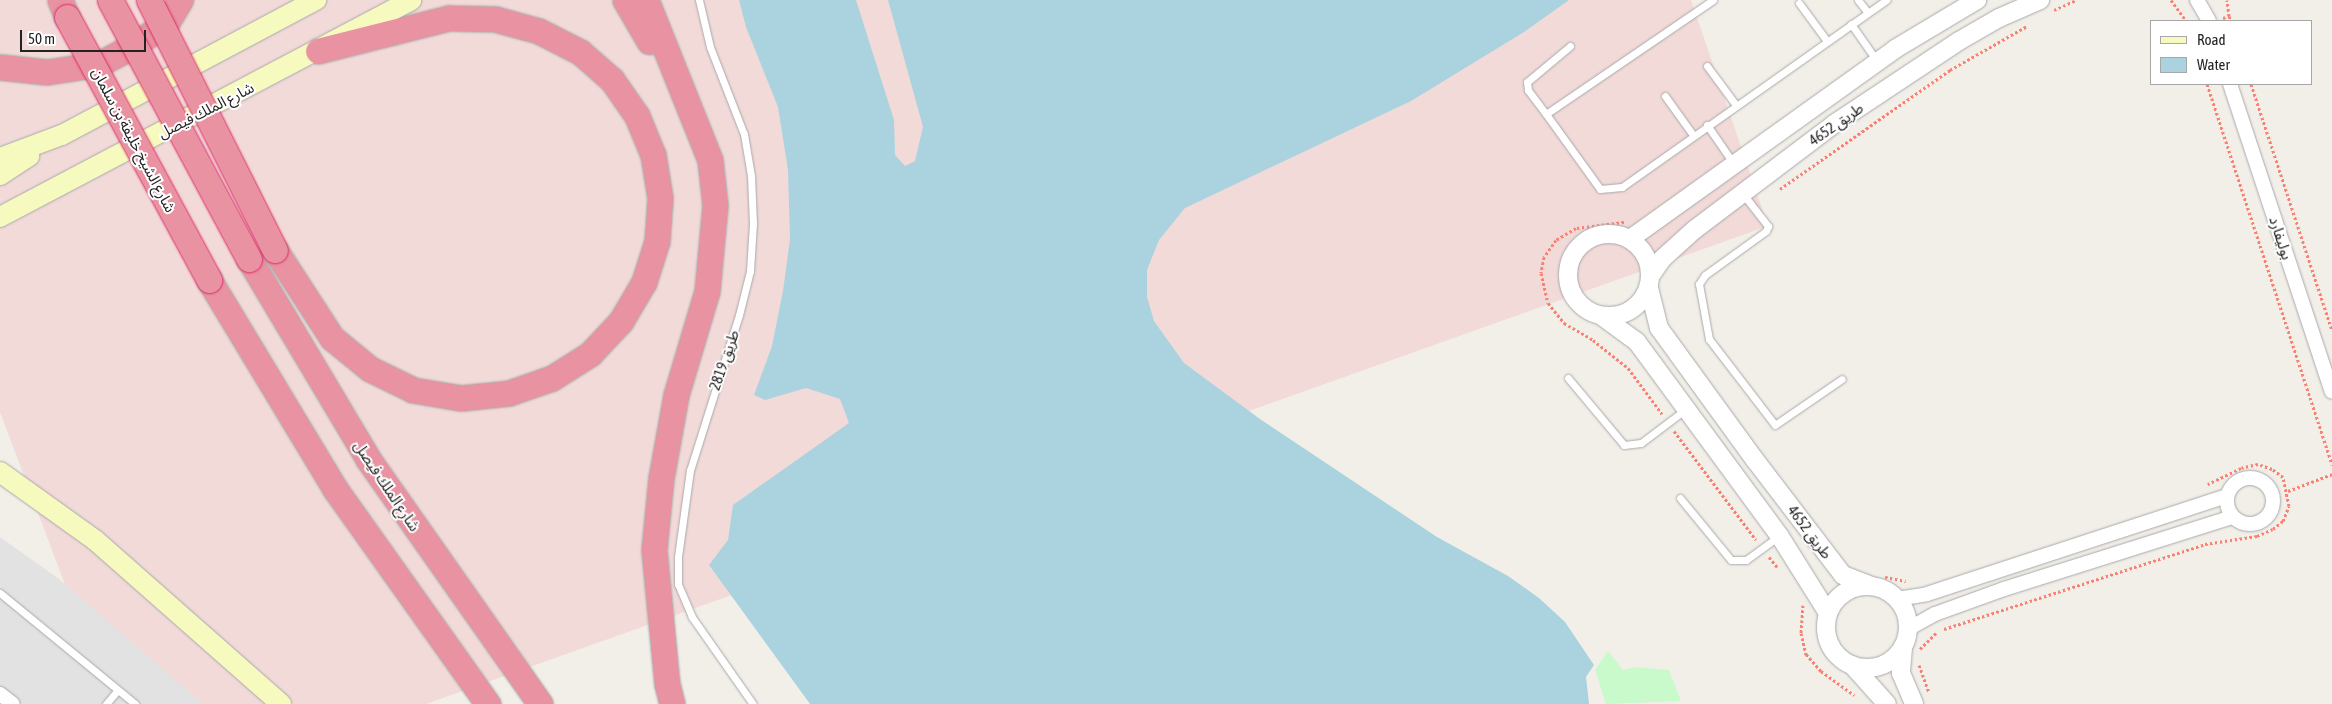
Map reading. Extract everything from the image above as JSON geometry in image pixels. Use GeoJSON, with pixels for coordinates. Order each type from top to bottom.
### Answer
{"type":"FeatureCollection","features":[{"type":"Feature","properties":{"kind":"highway","name":"شارع الملك فيصل"},"geometry":{"type":"LineString","coordinates":[[110,0],[249,259],[368,459],[540,704]]}},
{"type":"Feature","properties":{"kind":"highway"},"geometry":{"type":"LineString","coordinates":[[149,0],[274,250],[332,338],[370,369],[414,390],[461,398],[509,393],[552,378],[590,354],[621,321],[644,282],[657,241],[660,198],[653,155],[637,116],[612,80],[580,52],[539,30],[495,19],[449,18],[318,51]]}},
{"type":"Feature","properties":{"kind":"highway"},"geometry":{"type":"LineString","coordinates":[[0,67],[47,72],[99,64],[133,46],[166,22],[180,0]]}},
{"type":"Feature","properties":{"kind":"highway"},"geometry":{"type":"LineString","coordinates":[[625,0],[691,114]]}},
{"type":"Feature","properties":{"kind":"highway"},"geometry":{"type":"LineString","coordinates":[[646,0],[710,160],[714,205],[707,291],[676,395],[661,478],[654,550],[667,684],[672,704]]}},
{"type":"Feature","properties":{"kind":"highway","name":"شارع الشيخ خليفة بن سلمان"},"geometry":{"type":"LineString","coordinates":[[64,8],[209,280],[336,489],[488,704]]}},
{"type":"Feature","properties":{"kind":"main road"},"geometry":{"type":"LineString","coordinates":[[0,175],[62,135],[316,0]]}},
{"type":"Feature","properties":{"kind":"main road","name":"شارع الملك فيصل"},"geometry":{"type":"LineString","coordinates":[[0,217],[318,51],[411,0]]}},
{"type":"Feature","properties":{"kind":"main road"},"geometry":{"type":"LineString","coordinates":[[0,158],[62,135]]}},
{"type":"Feature","properties":{"kind":"main road"},"geometry":{"type":"LineString","coordinates":[[0,472],[95,540],[281,704]]}},
{"type":"Feature","properties":{"kind":"main road"},"geometry":{"type":"LineString","coordinates":[[0,488],[34,495]]}},
{"type":"Feature","properties":{"kind":"street","name":"طريق 4652"},"geometry":{"type":"LineString","coordinates":[[1630,239],[1878,61],[1977,0]]}},
{"type":"Feature","properties":{"kind":"street"},"geometry":{"type":"LineString","coordinates":[[2197,0],[2213,20]]}},
{"type":"Feature","properties":{"kind":"street"},"geometry":{"type":"LineString","coordinates":[[2207,0],[2213,20]]}},
{"type":"Feature","properties":{"kind":"street","name":"طريق 4652"},"geometry":{"type":"LineString","coordinates":[[1872,586],[1843,575],[1755,460],[1659,328],[1650,282],[1662,258],[1694,230],[1748,200],[1834,124],[1959,41],[1999,18],[2044,7]]}},
{"type":"Feature","properties":{"kind":"street","name":"بوليفارد"},"geometry":{"type":"LineString","coordinates":[[2230,85],[2332,392]]}},
{"type":"Feature","properties":{"kind":"street"},"geometry":{"type":"LineString","coordinates":[[1613,234],[1630,239],[1641,249],[1650,282],[1632,310],[1619,316],[1603,317],[1588,311],[1573,294],[1568,271],[1572,257],[1588,239],[1599,235],[1613,234]]}},
{"type":"Feature","properties":{"kind":"street","name":"طريق 4652"},"geometry":{"type":"LineString","coordinates":[[1603,317],[1637,342],[1779,535],[1828,613]]}},
{"type":"Feature","properties":{"kind":"street"},"geometry":{"type":"LineString","coordinates":[[1898,599],[1927,594],[2226,496],[2236,481],[2244,478],[2262,481],[2272,495],[2273,504],[2265,520],[2248,525],[2232,517],[2004,589],[1935,614],[1908,629]]}},
{"type":"Feature","properties":{"kind":"street"},"geometry":{"type":"LineString","coordinates":[[2226,496],[2232,517]]}},
{"type":"Feature","properties":{"kind":"street"},"geometry":{"type":"LineString","coordinates":[[1887,704],[1852,665],[1841,658],[1828,638],[1828,613],[1846,592],[1872,586],[1886,590],[1898,599],[1904,608],[1911,650],[1901,673],[1914,704]]}},
{"type":"Feature","properties":{"kind":"street"},"geometry":{"type":"LineString","coordinates":[[1852,665],[1880,666],[1911,650]]}},
{"type":"Feature","properties":{"kind":"street"},"geometry":{"type":"LineString","coordinates":[[0,694],[13,704]]}},
{"type":"Feature","properties":{"kind":"lane","name":"طريق 2819"},"geometry":{"type":"LineString","coordinates":[[699,0],[710,47],[744,134],[751,176],[753,223],[750,271],[739,314],[690,470],[680,541],[678,584],[692,617],[753,704]]}},
{"type":"Feature","properties":{"kind":"lane"},"geometry":{"type":"LineString","coordinates":[[1546,114],[1713,0]]}},
{"type":"Feature","properties":{"kind":"lane"},"geometry":{"type":"LineString","coordinates":[[1858,0],[1868,13]]}},
{"type":"Feature","properties":{"kind":"lane"},"geometry":{"type":"LineString","coordinates":[[1570,46],[1527,82],[1528,90],[1600,189],[1607,190],[1622,187],[1886,0]]}},
{"type":"Feature","properties":{"kind":"lane"},"geometry":{"type":"LineString","coordinates":[[1799,3],[1827,41]]}},
{"type":"Feature","properties":{"kind":"lane"},"geometry":{"type":"LineString","coordinates":[[1851,24],[1878,61]]}},
{"type":"Feature","properties":{"kind":"lane"},"geometry":{"type":"LineString","coordinates":[[1707,66],[1736,105]]}},
{"type":"Feature","properties":{"kind":"lane"},"geometry":{"type":"LineString","coordinates":[[1664,96],[1693,135]]}},
{"type":"Feature","properties":{"kind":"lane"},"geometry":{"type":"LineString","coordinates":[[1707,125],[1734,165]]}},
{"type":"Feature","properties":{"kind":"lane"},"geometry":{"type":"LineString","coordinates":[[1748,200],[1766,222],[1766,231],[1705,275],[1698,284],[1709,339],[1775,425],[1842,379]]}},
{"type":"Feature","properties":{"kind":"lane"},"geometry":{"type":"LineString","coordinates":[[1568,378],[1624,445],[1641,443],[1686,409]]}},
{"type":"Feature","properties":{"kind":"lane"},"geometry":{"type":"LineString","coordinates":[[1680,498],[1731,560],[1746,560],[1779,535]]}},
{"type":"Feature","properties":{"kind":"lane"},"geometry":{"type":"LineString","coordinates":[[0,593],[135,704]]}},
{"type":"Feature","properties":{"kind":"lane"},"geometry":{"type":"LineString","coordinates":[[106,704],[117,690]]}},
{"type":"Feature","properties":{"kind":"path"},"geometry":{"type":"LineString","coordinates":[[2044,7],[2076,0]]}},
{"type":"Feature","properties":{"kind":"path"},"geometry":{"type":"LineString","coordinates":[[2171,0],[2185,20]]}},
{"type":"Feature","properties":{"kind":"path"},"geometry":{"type":"LineString","coordinates":[[2227,0],[2231,20]]}},
{"type":"Feature","properties":{"kind":"path"},"geometry":{"type":"LineString","coordinates":[[2213,20],[2229,16]]}},
{"type":"Feature","properties":{"kind":"path"},"geometry":{"type":"LineString","coordinates":[[1748,200],[1950,70],[2033,23]]}},
{"type":"Feature","properties":{"kind":"path"},"geometry":{"type":"LineString","coordinates":[[2207,85],[2332,464]]}},
{"type":"Feature","properties":{"kind":"path"},"geometry":{"type":"LineString","coordinates":[[2251,85],[2332,330]]}},
{"type":"Feature","properties":{"kind":"path"},"geometry":{"type":"LineString","coordinates":[[2288,492],[2332,474]]}},
{"type":"Feature","properties":{"kind":"path"},"geometry":{"type":"LineString","coordinates":[[1911,650],[1942,629],[2229,538]]}},
{"type":"Feature","properties":{"kind":"path"},"geometry":{"type":"LineString","coordinates":[[1802,598],[1801,633],[1806,654],[1820,671],[1858,699]]}},
{"type":"Feature","properties":{"kind":"path"},"geometry":{"type":"LineString","coordinates":[[1918,659],[1931,697]]}},
{"type":"Feature","properties":{"kind":"shaded area"},"geometry":{"type":"Polygon","coordinates":[[[0,0],[1691,0],[1768,226],[426,704],[110,704],[0,412],[0,0]]]}},
{"type":"Feature","properties":{"kind":"shaded area"},"geometry":{"type":"Polygon","coordinates":[[[0,537],[59,579],[203,704],[0,704],[0,537]]]}},
{"type":"Feature","properties":{"kind":"green space"},"geometry":{"type":"Polygon","coordinates":[[[1608,651],[1623,670],[1636,667],[1669,670],[1681,701],[1606,704],[1595,670],[1608,651]]]}},
{"type":"Feature","properties":{"kind":"water"},"geometry":{"type":"Polygon","coordinates":[[[739,0],[856,0],[894,120],[895,155],[905,166],[915,161],[923,127],[888,0],[1569,0],[1524,32],[1411,101],[1185,208],[1159,240],[1147,270],[1147,297],[1154,321],[1184,363],[1260,419],[1437,537],[1508,576],[1539,598],[1565,622],[1594,665],[1586,677],[1589,704],[810,704],[709,565],[728,540],[733,505],[849,423],[840,399],[806,388],[765,400],[754,395],[772,346],[783,291],[790,239],[788,170],[778,107],[746,27],[739,0]]]}}]}
